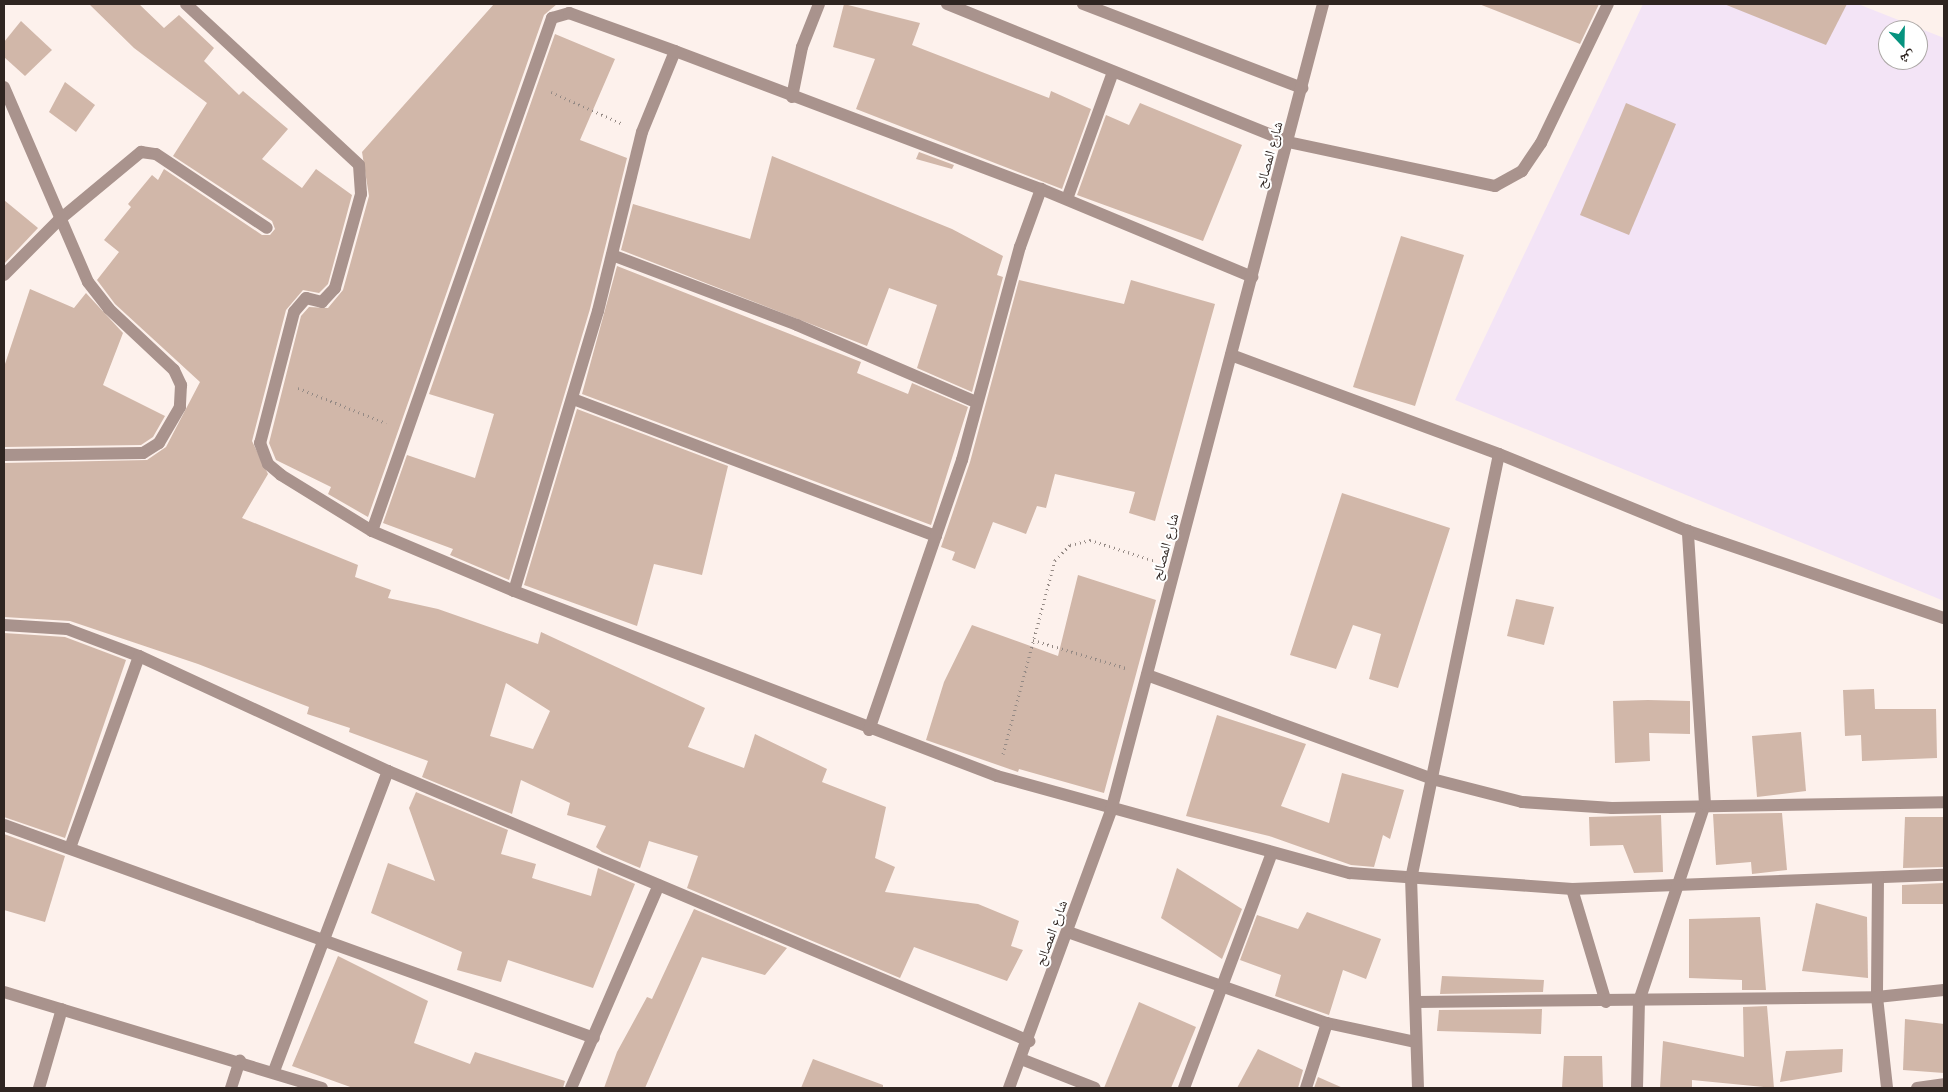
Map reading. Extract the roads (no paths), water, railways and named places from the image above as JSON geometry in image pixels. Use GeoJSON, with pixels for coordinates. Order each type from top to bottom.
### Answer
{"type":"FeatureCollection","features":[{"type":"Feature","properties":{"kind":"street"},"geometry":{"type":"LineString","coordinates":[[186,4],[359,165],[363,179],[335,288],[322,302],[306,298],[294,312],[260,443],[268,464],[372,531],[514,591],[869,730],[997,776],[1111,811],[1271,855],[1350,873],[1572,890],[1680,883],[1878,878],[1944,874]]}},
{"type":"Feature","properties":{"kind":"street"},"geometry":{"type":"LineString","coordinates":[[792,97],[802,47],[819,4]]}},
{"type":"Feature","properties":{"kind":"street"},"geometry":{"type":"LineString","coordinates":[[946,4],[1288,142],[1495,186],[1522,171],[1541,143],[1608,4]]}},
{"type":"Feature","properties":{"kind":"street"},"geometry":{"type":"LineString","coordinates":[[1083,4],[1302,88]]}},
{"type":"Feature","properties":{"kind":"street","name":"شارع المصالح"},"geometry":{"type":"LineString","coordinates":[[1009,1088],[1029,1041],[1111,811],[1323,4]]}},
{"type":"Feature","properties":{"kind":"street"},"geometry":{"type":"LineString","coordinates":[[372,531],[527,81],[552,18],[560,13],[675,51],[792,97],[1041,188],[1252,277]]}},
{"type":"Feature","properties":{"kind":"street"},"geometry":{"type":"LineString","coordinates":[[514,591],[573,399],[612,255],[642,132],[675,51]]}},
{"type":"Feature","properties":{"kind":"street"},"geometry":{"type":"LineString","coordinates":[[1067,199],[1113,72]]}},
{"type":"Feature","properties":{"kind":"street"},"geometry":{"type":"LineString","coordinates":[[4,87],[59,220],[88,282],[109,309],[174,370],[181,385],[180,407],[159,443],[143,453],[4,455]]}},
{"type":"Feature","properties":{"kind":"street"},"geometry":{"type":"LineString","coordinates":[[4,120],[12,107]]}},
{"type":"Feature","properties":{"kind":"street"},"geometry":{"type":"LineString","coordinates":[[4,275],[59,220],[141,152],[156,154],[267,228]]}},
{"type":"Feature","properties":{"kind":"street"},"geometry":{"type":"LineString","coordinates":[[869,730],[936,536],[1041,188]]}},
{"type":"Feature","properties":{"kind":"street"},"geometry":{"type":"LineString","coordinates":[[612,255],[797,324],[976,402]]}},
{"type":"Feature","properties":{"kind":"street"},"geometry":{"type":"LineString","coordinates":[[1231,355],[1499,454],[1688,531],[1944,618]]}},
{"type":"Feature","properties":{"kind":"street"},"geometry":{"type":"LineString","coordinates":[[573,399],[936,536]]}},
{"type":"Feature","properties":{"kind":"street"},"geometry":{"type":"LineString","coordinates":[[1418,1088],[1411,879],[1499,454]]}},
{"type":"Feature","properties":{"kind":"street"},"geometry":{"type":"LineString","coordinates":[[1636,1088],[1639,1001],[1705,804],[1688,531]]}},
{"type":"Feature","properties":{"kind":"street"},"geometry":{"type":"LineString","coordinates":[[4,625],[67,629],[138,656],[388,771],[1029,1041]]}},
{"type":"Feature","properties":{"kind":"street"},"geometry":{"type":"LineString","coordinates":[[70,848],[138,656]]}},
{"type":"Feature","properties":{"kind":"street"},"geometry":{"type":"LineString","coordinates":[[1147,675],[1432,779],[1522,802],[1612,808],[1705,804],[1944,802]]}},
{"type":"Feature","properties":{"kind":"street"},"geometry":{"type":"LineString","coordinates":[[274,1071],[322,938],[388,771]]}},
{"type":"Feature","properties":{"kind":"street"},"geometry":{"type":"LineString","coordinates":[[4,825],[322,938],[594,1038]]}},
{"type":"Feature","properties":{"kind":"street"},"geometry":{"type":"LineString","coordinates":[[1184,1088],[1223,988],[1271,855]]}},
{"type":"Feature","properties":{"kind":"street"},"geometry":{"type":"LineString","coordinates":[[1878,878],[1877,996],[1887,1088]]}},
{"type":"Feature","properties":{"kind":"street"},"geometry":{"type":"LineString","coordinates":[[571,1088],[659,885]]}},
{"type":"Feature","properties":{"kind":"street"},"geometry":{"type":"LineString","coordinates":[[1572,890],[1606,1002]]}},
{"type":"Feature","properties":{"kind":"street"},"geometry":{"type":"LineString","coordinates":[[1068,932],[1326,1023],[1416,1042]]}},
{"type":"Feature","properties":{"kind":"street"},"geometry":{"type":"LineString","coordinates":[[1416,1002],[1606,1002],[1877,996],[1944,990]]}},
{"type":"Feature","properties":{"kind":"street"},"geometry":{"type":"LineString","coordinates":[[4,992],[240,1060],[322,1088]]}},
{"type":"Feature","properties":{"kind":"street"},"geometry":{"type":"LineString","coordinates":[[39,1088],[62,1009]]}},
{"type":"Feature","properties":{"kind":"street"},"geometry":{"type":"LineString","coordinates":[[1306,1088],[1326,1023]]}},
{"type":"Feature","properties":{"kind":"street"},"geometry":{"type":"LineString","coordinates":[[1021,1059],[1095,1088]]}},
{"type":"Feature","properties":{"kind":"street"},"geometry":{"type":"LineString","coordinates":[[231,1088],[240,1060]]}},
{"type":"Feature","properties":{"kind":"street"},"geometry":{"type":"LineString","coordinates":[[1918,1088],[1944,1084]]}}]}
